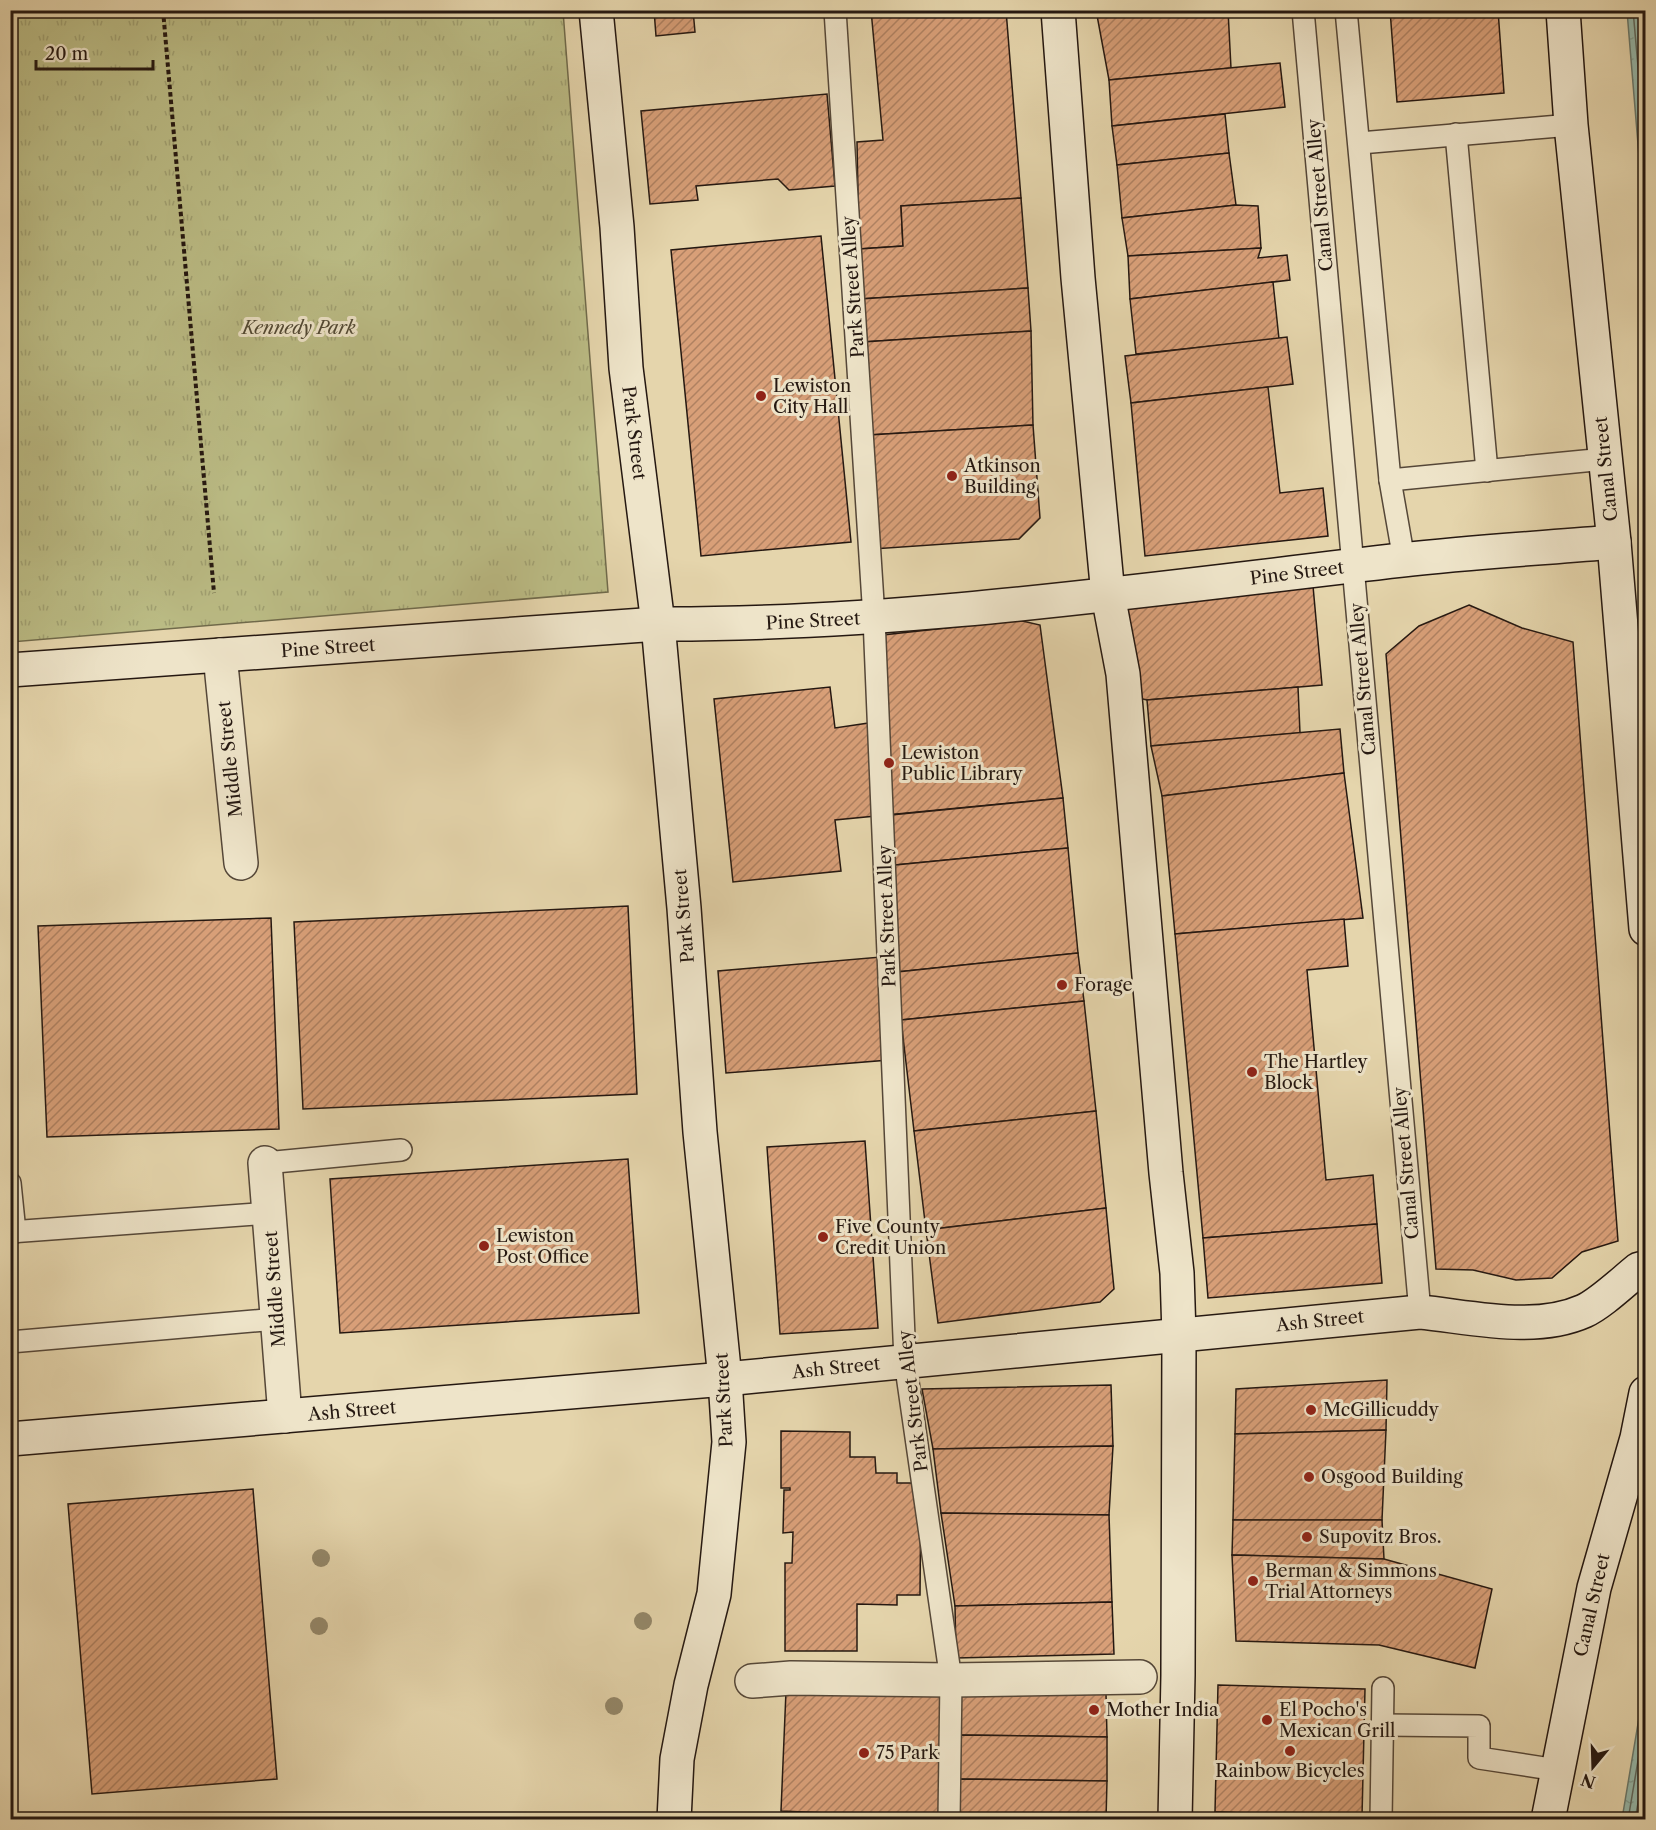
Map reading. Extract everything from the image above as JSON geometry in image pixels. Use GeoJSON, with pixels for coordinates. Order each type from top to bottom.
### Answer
{"type":"FeatureCollection","features":[{"type":"Feature","properties":{"kind":"main road","name":"Park Street"},"geometry":{"type":"LineString","coordinates":[[596,10],[617,226],[626,368],[658,624],[684,908],[700,1132],[725,1379],[729,1442],[714,1593],[691,1685],[677,1759],[674,1820]]}},
{"type":"Feature","properties":{"kind":"main road"},"geometry":{"type":"LineString","coordinates":[[1058,10],[1078,278],[1107,595],[1123,674],[1166,1173],[1177,1273],[1179,1335],[1178,1675],[1174,1820]]}},
{"type":"Feature","properties":{"kind":"main road","name":"Canal Street"},"geometry":{"type":"LineString","coordinates":[[1563,10],[1571,125],[1614,542],[1646,929]]}},
{"type":"Feature","properties":{"kind":"main road","name":"Pine Street"},"geometry":{"type":"LineString","coordinates":[[10,670],[658,624],[734,625],[874,618],[1107,595],[1404,560],[1614,542]]}},
{"type":"Feature","properties":{"kind":"main road","name":"Middle Street"},"geometry":{"type":"LineString","coordinates":[[220,655],[241,863]]}},
{"type":"Feature","properties":{"kind":"main road","name":"Middle Street"},"geometry":{"type":"LineString","coordinates":[[265,1162],[285,1416]]}},
{"type":"Feature","properties":{"kind":"main road","name":"Ash Street"},"geometry":{"type":"LineString","coordinates":[[10,1439],[725,1379],[1420,1312],[1521,1322],[1554,1321],[1586,1310],[1639,1269],[1646,1268]]}},
{"type":"Feature","properties":{"kind":"main road","name":"Canal Street"},"geometry":{"type":"LineString","coordinates":[[1548,1820],[1594,1588],[1636,1438],[1646,1393]]}},
{"type":"Feature","properties":{"kind":"main road"},"geometry":{"type":"LineString","coordinates":[[752,1681],[791,1678],[951,1680],[1140,1677]]}},
{"type":"Feature","properties":{"kind":"lane","name":"Park Street Alley"},"geometry":{"type":"LineString","coordinates":[[835,10],[874,618],[905,1361],[951,1680],[949,1820]]}},
{"type":"Feature","properties":{"kind":"lane","name":"Canal Street Alley"},"geometry":{"type":"LineString","coordinates":[[1303,10],[1420,1312]]}},
{"type":"Feature","properties":{"kind":"lane"},"geometry":{"type":"LineString","coordinates":[[1346,10],[1390,480],[1404,560]]}},
{"type":"Feature","properties":{"kind":"lane"},"geometry":{"type":"LineString","coordinates":[[1360,143],[1571,125]]}},
{"type":"Feature","properties":{"kind":"lane"},"geometry":{"type":"LineString","coordinates":[[1456,134],[1487,471]]}},
{"type":"Feature","properties":{"kind":"lane"},"geometry":{"type":"LineString","coordinates":[[1390,480],[1605,459]]}},
{"type":"Feature","properties":{"kind":"lane"},"geometry":{"type":"LineString","coordinates":[[265,1162],[401,1150]]}},
{"type":"Feature","properties":{"kind":"lane"},"geometry":{"type":"LineString","coordinates":[[10,1183],[13,1232],[270,1213]]}},
{"type":"Feature","properties":{"kind":"lane"},"geometry":{"type":"LineString","coordinates":[[10,1342],[278,1319]]}},
{"type":"Feature","properties":{"kind":"lane"},"geometry":{"type":"LineString","coordinates":[[1381,1820],[1383,1688]]}},
{"type":"Feature","properties":{"kind":"lane"},"geometry":{"type":"LineString","coordinates":[[1383,1725],[1479,1726],[1479,1758],[1557,1770]]}},
{"type":"Feature","properties":{"kind":"path"},"geometry":{"type":"LineString","coordinates":[[163,10],[214,593]]}},
{"type":"Feature","properties":{"kind":"green space","name":"Kennedy Park"},"geometry":{"type":"Polygon","coordinates":[[[11,10],[563,11],[608,592],[11,642],[11,10]]]}},
{"type":"Feature","properties":{"kind":"water"},"geometry":{"type":"Polygon","coordinates":[[[1627,11],[1645,11],[1645,229],[1627,11]]]}},
{"type":"Feature","properties":{"kind":"water"},"geometry":{"type":"Polygon","coordinates":[[[1645,1682],[1645,1819],[1622,1819],[1645,1682]]]}},
{"type":"Feature","properties":{"kind":"building"},"geometry":{"type":"Polygon","coordinates":[[[654,10],[693,10],[695,32],[656,36],[654,10]]]}},
{"type":"Feature","properties":{"kind":"building"},"geometry":{"type":"Polygon","coordinates":[[[871,10],[1006,10],[1021,198],[901,206],[903,246],[859,249],[857,142],[883,140],[871,10]]]}},
{"type":"Feature","properties":{"kind":"building"},"geometry":{"type":"Polygon","coordinates":[[[1096,10],[1228,10],[1231,68],[1109,80],[1096,10]]]}},
{"type":"Feature","properties":{"kind":"building"},"geometry":{"type":"Polygon","coordinates":[[[1390,10],[1498,10],[1504,93],[1397,102],[1390,10]]]}},
{"type":"Feature","properties":{"kind":"building"},"geometry":{"type":"Polygon","coordinates":[[[1280,63],[1285,107],[1112,126],[1109,80],[1280,63]]]}},
{"type":"Feature","properties":{"kind":"building"},"geometry":{"type":"Polygon","coordinates":[[[827,94],[835,186],[789,190],[778,179],[696,186],[698,200],[650,204],[641,111],[827,94]]]}},
{"type":"Feature","properties":{"kind":"building"},"geometry":{"type":"Polygon","coordinates":[[[1225,114],[1229,153],[1117,165],[1112,126],[1225,114]]]}},
{"type":"Feature","properties":{"kind":"building"},"geometry":{"type":"Polygon","coordinates":[[[1229,153],[1236,205],[1122,218],[1117,165],[1229,153]]]}},
{"type":"Feature","properties":{"kind":"building"},"geometry":{"type":"Polygon","coordinates":[[[1021,198],[1028,288],[860,299],[859,249],[903,246],[901,206],[1021,198]]]}},
{"type":"Feature","properties":{"kind":"building"},"geometry":{"type":"Polygon","coordinates":[[[1236,205],[1258,206],[1261,248],[1128,256],[1122,218],[1236,205]]]}},
{"type":"Feature","properties":{"kind":"building","name":"Lewiston City Hall"},"geometry":{"type":"Polygon","coordinates":[[[821,236],[851,542],[701,556],[671,250],[821,236]]]}},
{"type":"Feature","properties":{"kind":"building"},"geometry":{"type":"Polygon","coordinates":[[[1261,248],[1258,258],[1287,255],[1290,280],[1130,299],[1128,256],[1261,248]]]}},
{"type":"Feature","properties":{"kind":"building"},"geometry":{"type":"Polygon","coordinates":[[[1273,282],[1279,339],[1136,354],[1130,299],[1273,282]]]}},
{"type":"Feature","properties":{"kind":"building"},"geometry":{"type":"Polygon","coordinates":[[[1028,288],[1031,331],[863,342],[860,299],[1028,288]]]}},
{"type":"Feature","properties":{"kind":"building"},"geometry":{"type":"Polygon","coordinates":[[[1031,331],[1033,425],[869,435],[863,342],[1031,331]]]}},
{"type":"Feature","properties":{"kind":"building"},"geometry":{"type":"Polygon","coordinates":[[[1287,337],[1293,384],[1131,403],[1125,356],[1287,337]]]}},
{"type":"Feature","properties":{"kind":"building"},"geometry":{"type":"Polygon","coordinates":[[[1268,387],[1280,493],[1323,488],[1328,536],[1145,556],[1131,403],[1268,387]]]}},
{"type":"Feature","properties":{"kind":"building","name":"Atkinson Building"},"geometry":{"type":"Polygon","coordinates":[[[1033,425],[1040,518],[1019,539],[873,549],[869,435],[1033,425]]]}},
{"type":"Feature","properties":{"kind":"building"},"geometry":{"type":"Polygon","coordinates":[[[1313,586],[1322,685],[1147,700],[1134,697],[1125,602],[1313,586]]]}},
{"type":"Feature","properties":{"kind":"building"},"geometry":{"type":"Polygon","coordinates":[[[1469,605],[1522,628],[1573,642],[1618,1241],[1582,1252],[1552,1278],[1516,1280],[1473,1270],[1436,1269],[1386,654],[1419,626],[1469,605]]]}},
{"type":"Feature","properties":{"kind":"building","name":"Lewiston Public Library"},"geometry":{"type":"Polygon","coordinates":[[[1018,620],[1040,625],[1063,798],[835,820],[841,871],[733,882],[714,699],[830,687],[835,728],[875,722],[865,637],[1018,620]]]}},
{"type":"Feature","properties":{"kind":"building"},"geometry":{"type":"Polygon","coordinates":[[[1298,687],[1300,733],[1151,746],[1147,700],[1298,687]]]}},
{"type":"Feature","properties":{"kind":"building"},"geometry":{"type":"Polygon","coordinates":[[[1340,729],[1344,773],[1162,796],[1151,746],[1340,729]]]}},
{"type":"Feature","properties":{"kind":"building"},"geometry":{"type":"Polygon","coordinates":[[[1344,773],[1363,918],[1175,934],[1162,796],[1344,773]]]}},
{"type":"Feature","properties":{"kind":"building"},"geometry":{"type":"Polygon","coordinates":[[[1063,798],[1068,848],[885,866],[881,816],[1063,798]]]}},
{"type":"Feature","properties":{"kind":"building"},"geometry":{"type":"Polygon","coordinates":[[[1068,848],[1078,953],[897,972],[885,866],[1068,848]]]}},
{"type":"Feature","properties":{"kind":"building"},"geometry":{"type":"Polygon","coordinates":[[[628,906],[637,1094],[303,1109],[294,922],[628,906]]]}},
{"type":"Feature","properties":{"kind":"building"},"geometry":{"type":"Polygon","coordinates":[[[271,918],[279,1129],[47,1137],[38,926],[271,918]]]}},
{"type":"Feature","properties":{"kind":"building","name":"The Hartley Block"},"geometry":{"type":"Polygon","coordinates":[[[1344,919],[1348,966],[1307,970],[1326,1180],[1373,1175],[1377,1224],[1203,1238],[1175,934],[1344,919]]]}},
{"type":"Feature","properties":{"kind":"building"},"geometry":{"type":"Polygon","coordinates":[[[1078,953],[1084,1001],[901,1020],[897,972],[1078,953]]]}},
{"type":"Feature","properties":{"kind":"building"},"geometry":{"type":"Polygon","coordinates":[[[881,957],[889,1060],[726,1073],[718,971],[881,957]]]}},
{"type":"Feature","properties":{"kind":"building"},"geometry":{"type":"Polygon","coordinates":[[[1084,1001],[1096,1111],[914,1131],[901,1020],[1084,1001]]]}},
{"type":"Feature","properties":{"kind":"building"},"geometry":{"type":"Polygon","coordinates":[[[1096,1111],[1106,1208],[926,1230],[914,1131],[1096,1111]]]}},
{"type":"Feature","properties":{"kind":"building","name":"Five County Credit Union"},"geometry":{"type":"Polygon","coordinates":[[[865,1141],[878,1328],[780,1334],[767,1147],[865,1141]]]}},
{"type":"Feature","properties":{"kind":"building","name":"Lewiston Post Office"},"geometry":{"type":"Polygon","coordinates":[[[628,1159],[639,1313],[340,1333],[330,1179],[628,1159]]]}},
{"type":"Feature","properties":{"kind":"building"},"geometry":{"type":"Polygon","coordinates":[[[1106,1208],[1114,1289],[1100,1302],[938,1323],[926,1230],[1106,1208]]]}},
{"type":"Feature","properties":{"kind":"building"},"geometry":{"type":"Polygon","coordinates":[[[1377,1224],[1382,1283],[1208,1298],[1203,1238],[1377,1224]]]}},
{"type":"Feature","properties":{"kind":"building","name":"McGillicuddy"},"geometry":{"type":"Polygon","coordinates":[[[1387,1380],[1386,1430],[1235,1434],[1236,1389],[1387,1380]]]}},
{"type":"Feature","properties":{"kind":"building"},"geometry":{"type":"Polygon","coordinates":[[[1111,1385],[1113,1446],[933,1449],[922,1389],[1111,1385]]]}},
{"type":"Feature","properties":{"kind":"building","name":"Osgood Building"},"geometry":{"type":"Polygon","coordinates":[[[1386,1430],[1382,1520],[1233,1520],[1235,1434],[1386,1430]]]}},
{"type":"Feature","properties":{"kind":"building"},"geometry":{"type":"Polygon","coordinates":[[[781,1431],[850,1432],[850,1457],[875,1457],[876,1473],[897,1473],[897,1483],[921,1483],[920,1595],[897,1595],[897,1605],[857,1604],[857,1651],[785,1651],[785,1563],[792,1563],[793,1532],[783,1533],[784,1490],[790,1490],[790,1488],[781,1488],[781,1431]]]}},
{"type":"Feature","properties":{"kind":"building"},"geometry":{"type":"Polygon","coordinates":[[[1113,1446],[1109,1515],[941,1513],[933,1449],[1113,1446]]]}},
{"type":"Feature","properties":{"kind":"building"},"geometry":{"type":"Polygon","coordinates":[[[253,1489],[277,1779],[92,1794],[68,1504],[253,1489]]]}},
{"type":"Feature","properties":{"kind":"building"},"geometry":{"type":"Polygon","coordinates":[[[941,1513],[1109,1515],[1112,1602],[955,1606],[941,1513]]]}},
{"type":"Feature","properties":{"kind":"building","name":"Supovitz Bros."},"geometry":{"type":"Polygon","coordinates":[[[1233,1520],[1382,1520],[1384,1559],[1232,1555],[1233,1520]]]}},
{"type":"Feature","properties":{"kind":"building"},"geometry":{"type":"Polygon","coordinates":[[[1232,1555],[1384,1559],[1492,1589],[1475,1668],[1379,1645],[1236,1641],[1232,1555]]]}},
{"type":"Feature","properties":{"kind":"building"},"geometry":{"type":"Polygon","coordinates":[[[1112,1602],[1114,1654],[956,1658],[955,1606],[1112,1602]]]}},
{"type":"Feature","properties":{"kind":"building","name":"Rainbow Bicycles"},"geometry":{"type":"Polygon","coordinates":[[[1218,1685],[1365,1689],[1362,1817],[1215,1812],[1218,1685]]]}},
{"type":"Feature","properties":{"kind":"building","name":"75 Park"},"geometry":{"type":"Polygon","coordinates":[[[786,1691],[946,1695],[945,1818],[781,1811],[786,1691]]]}},
{"type":"Feature","properties":{"kind":"building"},"geometry":{"type":"Polygon","coordinates":[[[960,1691],[1106,1694],[1107,1737],[959,1735],[960,1691]]]}},
{"type":"Feature","properties":{"kind":"building"},"geometry":{"type":"Polygon","coordinates":[[[959,1735],[1107,1737],[1107,1781],[959,1779],[959,1735]]]}},
{"type":"Feature","properties":{"kind":"building"},"geometry":{"type":"Polygon","coordinates":[[[959,1779],[1107,1781],[1106,1820],[958,1820],[959,1779]]]}},
{"type":"Feature","properties":{"kind":"building"},"geometry":{"type":"Polygon","coordinates":[[[1215,1812],[1352,1816],[1352,1820],[1214,1820],[1215,1812]]]}},
{"type":"Feature","properties":{"kind":"building"},"geometry":{"type":"Polygon","coordinates":[[[780,1816],[831,1820],[780,1820],[780,1816]]]}},
{"type":"Feature","properties":{"kind":"place","name":"Lewiston City Hall"},"geometry":{"type":"Point","coordinates":[761,396]}},
{"type":"Feature","properties":{"kind":"place","name":"Atkinson Building"},"geometry":{"type":"Point","coordinates":[952,476]}},
{"type":"Feature","properties":{"kind":"place","name":"Lewiston Public Library"},"geometry":{"type":"Point","coordinates":[889,763]}},
{"type":"Feature","properties":{"kind":"place","name":"Forage"},"geometry":{"type":"Point","coordinates":[1062,985]}},
{"type":"Feature","properties":{"kind":"place","name":"The Hartley Block"},"geometry":{"type":"Point","coordinates":[1252,1072]}},
{"type":"Feature","properties":{"kind":"place","name":"Five County Credit Union"},"geometry":{"type":"Point","coordinates":[823,1237]}},
{"type":"Feature","properties":{"kind":"place","name":"Lewiston Post Office"},"geometry":{"type":"Point","coordinates":[484,1246]}},
{"type":"Feature","properties":{"kind":"place","name":"McGillicuddy"},"geometry":{"type":"Point","coordinates":[1311,1410]}},
{"type":"Feature","properties":{"kind":"place","name":"Osgood Building"},"geometry":{"type":"Point","coordinates":[1309,1477]}},
{"type":"Feature","properties":{"kind":"place","name":"Supovitz Bros."},"geometry":{"type":"Point","coordinates":[1307,1537]}},
{"type":"Feature","properties":{"kind":"place","name":"Berman & Simmons Trial Attorneys"},"geometry":{"type":"Point","coordinates":[1253,1581]}},
{"type":"Feature","properties":{"kind":"place","name":"Mother India"},"geometry":{"type":"Point","coordinates":[1094,1710]}},
{"type":"Feature","properties":{"kind":"place","name":"El Pocho's Mexican Grill"},"geometry":{"type":"Point","coordinates":[1267,1720]}},
{"type":"Feature","properties":{"kind":"place","name":"Rainbow Bicycles"},"geometry":{"type":"Point","coordinates":[1290,1751]}},
{"type":"Feature","properties":{"kind":"place","name":"75 Park"},"geometry":{"type":"Point","coordinates":[864,1753]}}]}
